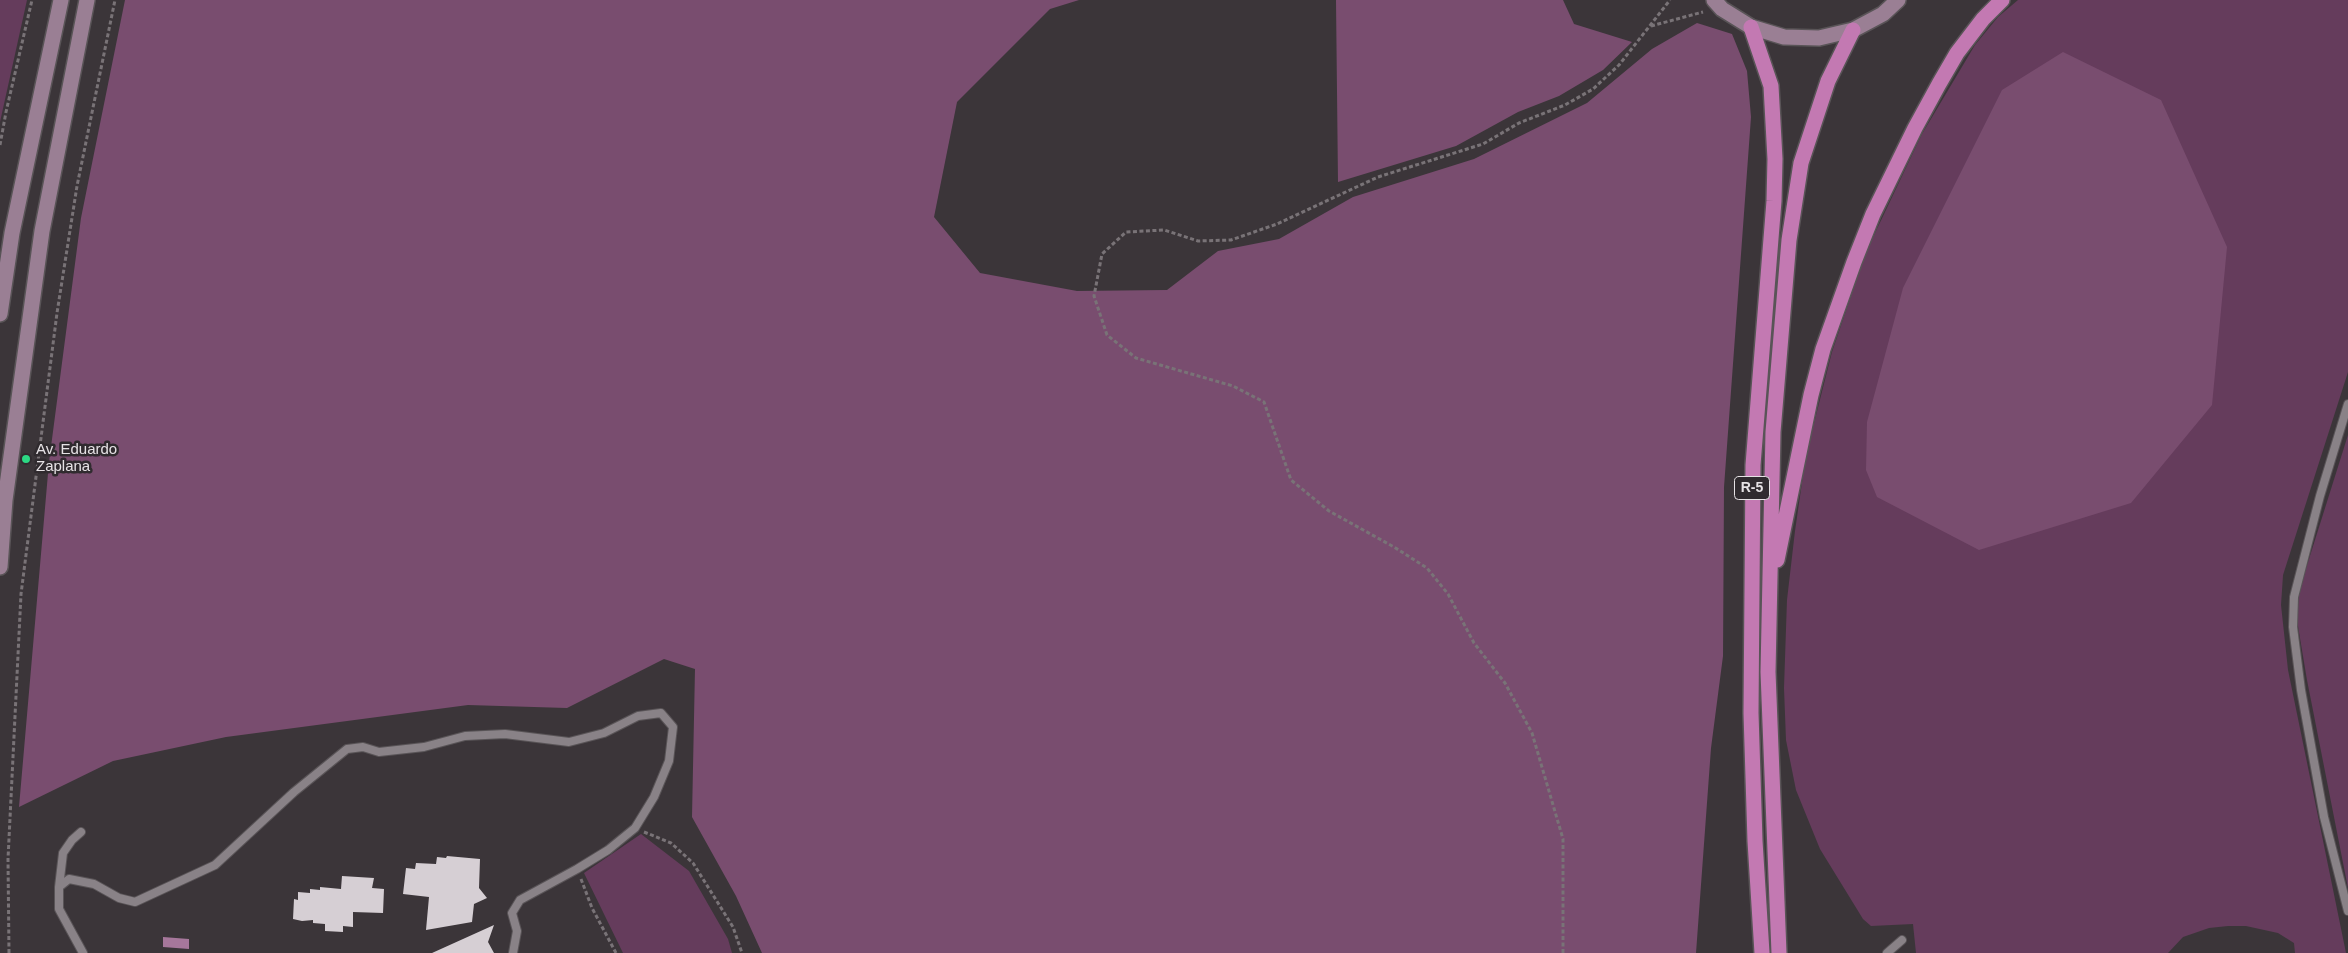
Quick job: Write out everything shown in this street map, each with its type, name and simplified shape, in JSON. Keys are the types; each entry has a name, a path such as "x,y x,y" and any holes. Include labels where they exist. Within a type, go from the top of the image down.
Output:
{"highway":[{"path":"1770,601 1811,395 1823,349 1854,262 1873,214 1939,84 1957,54 1984,19 2002,0"},
{"name":"R-5","path":"1751,27 1771,86 1775,159 1774,201 1752,465 1752,713 1755,841 1762,953"},
{"path":"1779,953 1769,713 1773,432 1789,240 1801,163 1828,81 1852,30"}],"main road":[{"path":"0,314 12,233 61,0"},
{"path":"0,567 5,500 42,231 87,0"},
{"path":"1718,4 1751,27 1784,37 1818,38 1852,30 1883,14 1898,0"}],"lane":[{"path":"2348,404 2320,496 2294,597 2293,627 2301,690 2324,817 2348,911"},
{"path":"60,887 69,879 94,884 119,898 135,902 215,865 294,792 347,748 363,747 379,752 424,747 465,736 505,734 570,742 604,733 638,716 661,713 673,727 669,761 654,797 635,828 608,850 577,870 520,900 512,913 517,931 514,953"},
{"path":"81,832 72,840 63,853 59,909 83,953"},
{"path":"1887,953 1902,940"}],"path":[{"path":"0,145 32,0"},
{"path":"9,953 8,859 21,594 57,313 77,186 115,0"},
{"path":"1563,953 1563,839 1532,733 1505,683 1474,643 1448,594 1426,568 1394,547 1329,512 1291,480 1264,402 1233,386 1136,358 1107,335 1094,296 1102,254 1126,232 1164,230 1198,241 1231,240 1277,224 1378,177 1483,144 1520,123 1565,105 1593,89 1619,65 1670,0"},
{"path":"1651,26 1718,4"},
{"path":"635,828 671,843 693,863 733,927 742,953"},
{"path":"577,870 592,908 616,953"}],"shaded area":[{"path":"0,0 27,0 0,122"},
{"path":"125,0 1079,0 1050,9 957,102 934,217 980,273 1077,291 1167,290 1218,251 1279,239 1353,197 1474,159 1587,103 1652,49 1697,23 1732,34 1747,71 1751,117 1724,487 1723,656 1711,748 1696,953 762,953 736,896 692,817 695,669 664,659 567,708 468,705 226,737 113,761 19,807 49,462 81,218"},
{"path":"1336,0 1563,0 1574,24 1632,42 1603,70 1559,96 1518,112 1456,146 1338,182"},
{"path":"2018,0 2348,0 2348,372 2283,575 2281,605 2288,670 2346,953 2295,953 2294,943 2278,933 2246,926 2228,926 2209,928 2183,937 2168,953 1916,953 1913,924 1871,926 1863,919 1820,849 1796,790 1786,740 1784,688 1787,600 1806,455 1832,352 1866,252 1922,134 1975,45 1998,17"},
{"path":"2063,52 2161,100 2227,247 2212,405 2131,503 1979,550 1877,497 1866,470 1867,422 1903,288 2002,90"},
{"path":"2348,435 2348,888 2297,620 2298,594"},
{"path":"641,834 689,871 728,939 732,953 623,953 584,873"},
{"path":"163,937 189,939 189,949 163,947"}],"building":[{"path":"447,856 480,859 479,888 487,898 474,904 472,922 426,930 429,897 403,894 406,868 415,869 416,863 436,864 437,857 446,858"},
{"path":"342,876 374,878 372,888 384,889 383,913 353,912 353,927 343,926 343,932 325,931 325,924 313,923 313,920 302,921 293,919 294,899 298,900 298,892 310,893 310,889 320,890 320,887 341,889"},
{"path":"494,925 488,942 494,953 432,953"}],"place":[{"name":"Av. Eduardo Zaplana","path":"26,459"}]}
